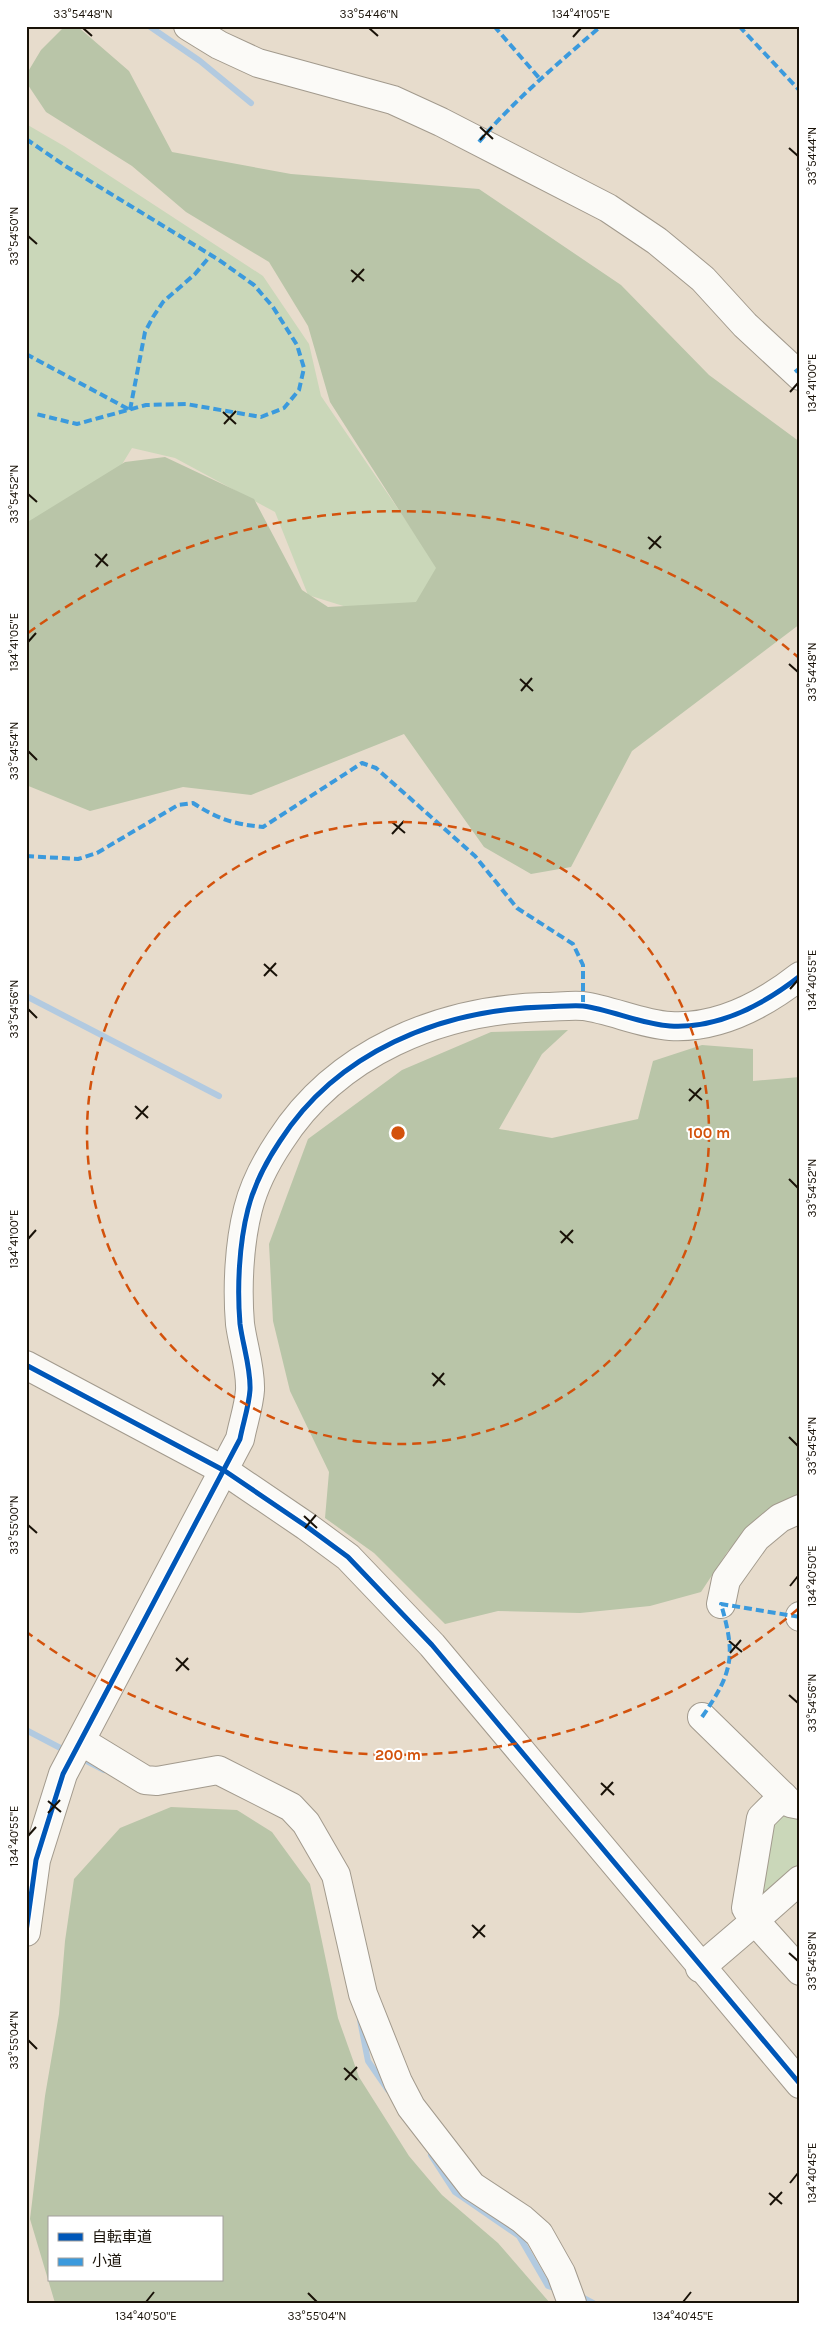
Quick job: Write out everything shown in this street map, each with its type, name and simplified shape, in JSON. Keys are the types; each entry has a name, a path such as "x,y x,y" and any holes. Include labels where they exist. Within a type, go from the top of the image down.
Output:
{"street":[{"path":"188,26 219,45 258,64 392,100 440,122 608,208 656,241 703,279 745,325 800,376"},
{"path":"26,1932 36,1860 63,1774 240,1439 250,1390 240,1324 238,1274 248,1209 264,1165 292,1122 316,1095 370,1053 412,1033 463,1018 515,1008 582,1006 670,1026 706,1023 742,1014 779,992 800,976"},
{"path":"26,1365 224,1471 306,1526 348,1557 432,1645 700,1968 800,2084"},
{"path":"721,1604 726,1580 756,1538 780,1518 800,1509"},
{"path":"702,1717 791,1801 761,1818 746,1908 760,1916 800,1971"},
{"path":"76,1751 145,1780 157,1781 218,1770 291,1807 306,1823 336,1875 363,1994 398,2082 411,2107 472,2186 522,2219 539,2234 561,2273 572,2303"},
{"path":"700,1968 800,1880"}],"green space":[{"path":"65,26 77,26 129,71 172,152 291,174 479,189 621,285 709,375 800,442 800,624 632,751 571,867 531,874 484,847 404,734 251,795 183,787 90,811 26,785 26,523 125,462 165,457 254,499 302,590 328,607 416,602 436,568 330,402 308,326 269,262 186,212 132,166 46,112 26,82 26,75 41,50"},
{"path":"26,124 64,146 263,276 309,344 321,396 450,585 446,615 369,614 308,595 275,512 175,458 132,448 102,497 26,536"},
{"path":"568,1030 542,1054 499,1129 552,1138 638,1119 653,1061 702,1045 753,1049 753,1081 800,1077 800,1497 774,1511 728,1551 701,1592 650,1606 580,1613 498,1611 445,1624 374,1553 325,1518 329,1472 290,1391 273,1321 269,1244 308,1139 402,1070 491,1032"},
{"path":"171,1807 237,1810 272,1832 310,1884 338,2018 359,2077 409,2156 442,2195 498,2243 550,2303 55,2303 49,2282 222,2282 222,2216 48,2216 48,2279 30,2219 45,2096 59,2014 65,1941 74,1879 120,1828"},
{"path":"777,1813 800,1819 800,1868 757,1907 766,1823"}],"waterway":[{"path":"149,26 200,61 251,103"},
{"path":"26,996 219,1096"},
{"path":"26,1730 68,1752"},
{"path":"79,1757 104,1770"},
{"path":"360,2020 368,2061 388,2090"},
{"path":"431,2155 455,2192 519,2236 548,2286 560,2290"},
{"path":"576,2294 593,2303"}],"marked path":[{"path":"494,26 540,79"},
{"path":"479,142 522,96 601,26"},
{"path":"739,26 800,91"},
{"path":"26,139 67,167 219,260 254,285 273,307 297,345 304,368 299,390 284,408 261,417 186,404 146,405 77,424 36,414"},
{"path":"130,410 145,332 163,302 195,274 211,255"},
{"path":"26,354 130,410"},
{"path":"795,372 800,368"},
{"path":"26,856 78,859 97,853 178,805 193,803 226,820 263,827 362,763 376,768 475,856 517,908 573,944 583,965 583,1006"},
{"path":"702,1717 720,1688 729,1663 729,1637 721,1604 800,1617"}],"cycle path":[{"path":"26,1932 36,1860 63,1774 240,1439 250,1390 239,1310 240,1266 245,1223 257,1182 265,1165 303,1110 331,1083 361,1060 394,1042 430,1027 466,1017 504,1010 583,1006 659,1025 688,1026 706,1024 740,1013 756,1005 800,976"},
{"path":"26,1365 225,1471 348,1557 432,1645 800,2084"}]}
